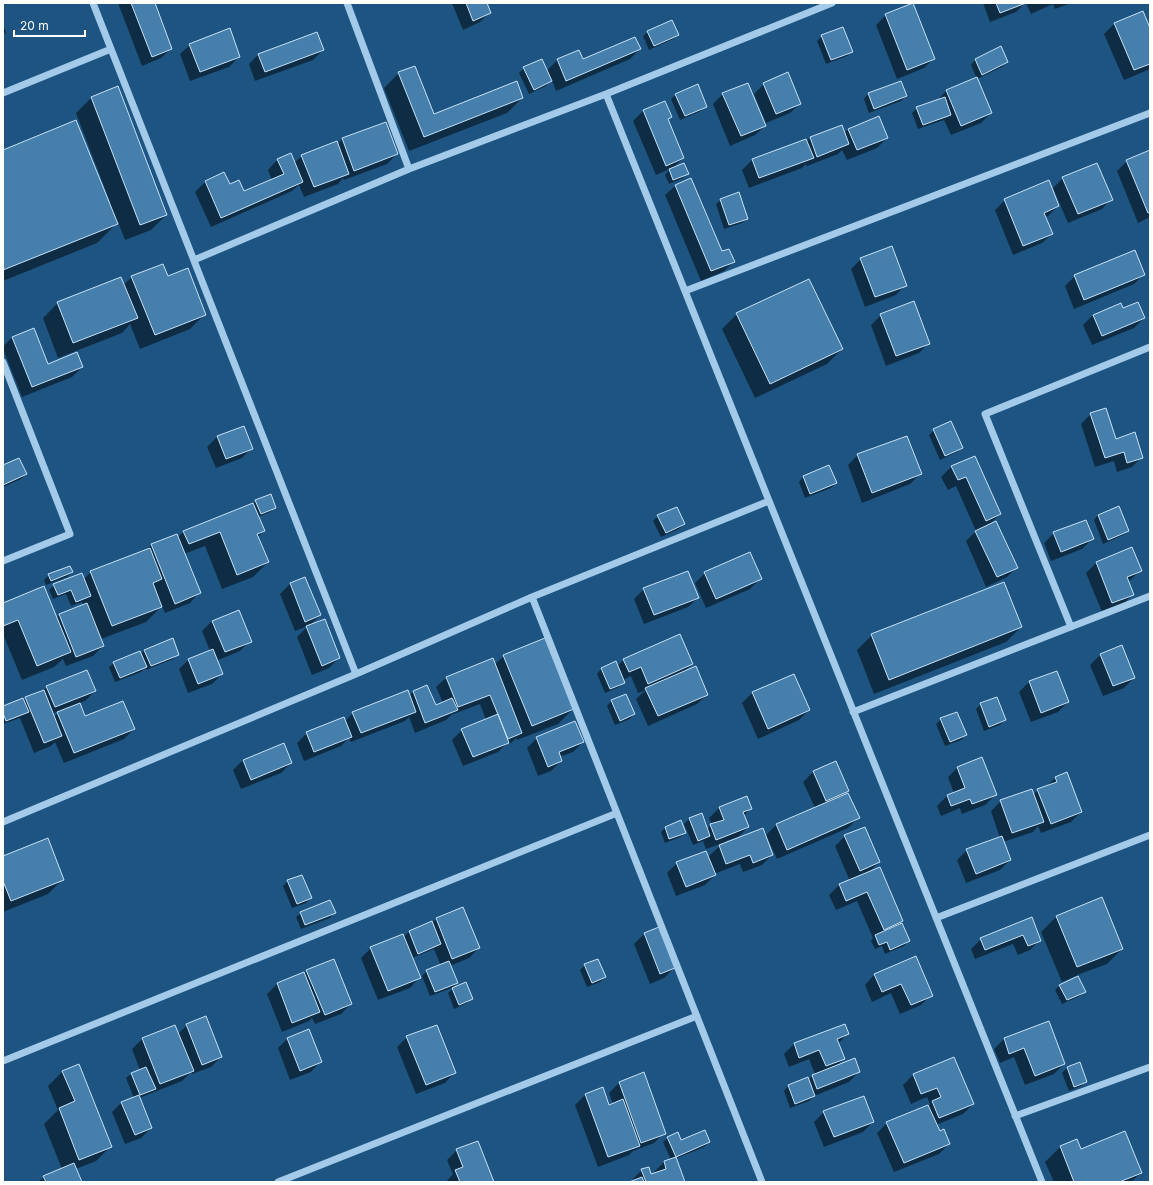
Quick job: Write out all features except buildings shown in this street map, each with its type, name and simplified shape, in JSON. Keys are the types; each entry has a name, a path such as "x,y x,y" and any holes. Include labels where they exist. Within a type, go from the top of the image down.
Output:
{"street":[{"path":"93,3 356,674"},
{"path":"347,3 409,169"},
{"path":"194,260 409,169 606,94 832,3"},
{"path":"3,93 111,49"},
{"path":"606,94 1042,1182"},
{"path":"685,291 1150,113"},
{"path":"1071,627 986,414 1150,347"},
{"path":"3,362 70,534 3,562"},
{"path":"3,822 356,674 532,597 769,501"},
{"path":"853,712 1150,596"},
{"path":"532,597 762,1182"},
{"path":"3,1061 617,813"},
{"path":"936,918 1150,835"},
{"path":"278,1182 697,1016"},
{"path":"1015,1116 1150,1066"}]}
